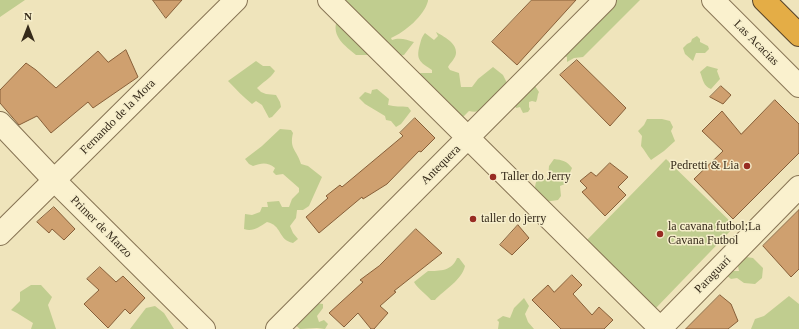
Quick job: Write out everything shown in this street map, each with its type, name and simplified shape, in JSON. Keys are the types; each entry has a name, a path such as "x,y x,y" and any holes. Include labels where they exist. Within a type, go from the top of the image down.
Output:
{"highway":[{"path":"764,0 799,35"}],"street":[{"name":"Fernando de la Mora","path":"0,234 236,0"},
{"path":"329,0 661,329"},
{"name":"Antequera","path":"277,329 605,0"},
{"name":"Las Acacias","path":"713,0 799,86"},
{"name":"Primer de Marzo","path":"0,123 54,180 204,329"},
{"name":"Paraguarí","path":"661,329 799,187"}],"green space":[{"path":"0,0 25,0 0,17"},
{"path":"334,0 428,1 426,7 413,23 402,32 391,38 392,40 401,39 414,42 404,55 399,56"},
{"path":"610,0 640,0 583,57 574,58 567,62 567,57 564,56"},
{"path":"337,20 375,55 356,55 348,48 337,36"},
{"path":"436,32 449,40 456,49 456,55 448,67 450,70 459,73 461,87 472,87 478,79 493,67 503,75 507,83 486,108 475,112 469,111 462,118 415,75 421,73 432,73 432,70 419,59 418,52 421,40 425,33 434,40 438,36"},
{"path":"697,36 700,39 700,42 708,46 709,49 705,53 696,53 693,61 685,54 683,48"},
{"path":"256,61 263,66 270,66 275,71 257,88 266,94 276,95 280,102 281,107 272,117 269,118 262,105 256,101 252,104 228,81"},
{"path":"707,66 718,69 717,71 720,79 711,89 705,84 700,72"},
{"path":"533,85 539,92 537,101 529,102 530,109 528,112 523,113 520,107 516,108 515,106"},
{"path":"377,89 389,99 388,105 408,107 411,111 401,124 396,127 391,121 386,120 385,116 365,104 359,98 365,92 371,94 372,90"},
{"path":"647,119 662,119 670,121 673,127 671,131 675,141 651,160 641,146 642,136 638,131"},
{"path":"280,129 291,130 293,133 292,143 301,164 308,166 322,177 309,206 303,210 297,210 296,218 290,226 298,239 293,243 285,239 275,226 267,222 253,229 244,229 245,214 252,215 260,212 262,207 268,207 267,202 279,201 282,207 289,207 292,199 299,192 299,188 283,174 276,175 273,172 275,168 272,166 259,164 253,166 245,159"},
{"path":"554,159 564,161 572,168 569,175 570,180 560,186 561,196 558,200 544,202 537,193 535,185 538,178 548,180 549,166"},
{"name":"la cavana futbol;La Cavana Futbol","path":"666,159 735,226 655,309 585,242"},
{"path":"746,257 753,258 763,268 762,278 755,284 744,283 737,278 731,279 726,275 731,271 739,271 738,266"},
{"path":"457,258 459,258 465,266 460,276 435,300 431,300 414,282 428,271 449,268"},
{"path":"31,285 41,285 52,297 48,305 56,329 31,329 33,323 11,310 20,301 20,292"},
{"path":"789,296 799,304 799,329 751,329 755,319 764,316"},
{"path":"524,298 529,306 525,314 528,322 534,329 498,329 499,322 497,320 503,316 510,318 514,308"},
{"path":"316,303 323,304 323,308 317,316 319,322 324,320 328,324 325,329 300,329 294,324"},
{"path":"155,306 164,313 174,329 130,329 146,308"}],"building":[{"path":"153,0 182,0 166,18"},
{"path":"532,0 576,0 517,65 492,42"},
{"path":"126,50 138,77 93,108 88,102 51,133 37,116 19,125 0,103 0,90 26,63 56,88 98,51 108,62"},
{"path":"577,60 626,108 610,126 560,75"},
{"path":"721,86 731,95 723,104 710,97"},
{"name":"Pedretti & Lia","path":"775,100 799,124 799,153 733,219 694,179 723,151 702,131 722,111 741,134"},
{"path":"415,118 435,138 421,152 419,151 387,184 363,199 362,197 319,233 306,217 328,198 326,196 340,185 342,187 403,136 400,133"},
{"path":"610,163 628,177 618,187 626,195 605,216 582,192 587,188 580,181 591,172 596,176"},
{"path":"54,207 75,229 64,240 52,229 49,233 37,222"},
{"path":"799,210 799,269 791,277 763,246"},
{"path":"518,225 529,238 512,255 500,245"},
{"path":"416,229 442,253 394,291 396,292 380,306 388,313 374,329 371,329 358,313 344,327 329,313 363,282 360,280 379,266"},
{"path":"100,267 116,282 123,276 145,298 130,314 125,309 108,328 84,304 99,290 87,279"},
{"path":"572,275 582,285 573,294 592,315 599,307 613,320 604,329 561,329 532,300 548,285 554,292"},
{"path":"720,295 731,304 738,321 728,329 686,329"}],"place":[{"name":"Pedretti & Lia","path":"747,166"},
{"name":"Taller do Jerry","path":"493,177"},
{"name":"taller do jerry","path":"473,219"},
{"name":"la cavana futbol;La Cavana Futbol","path":"660,234"}]}
